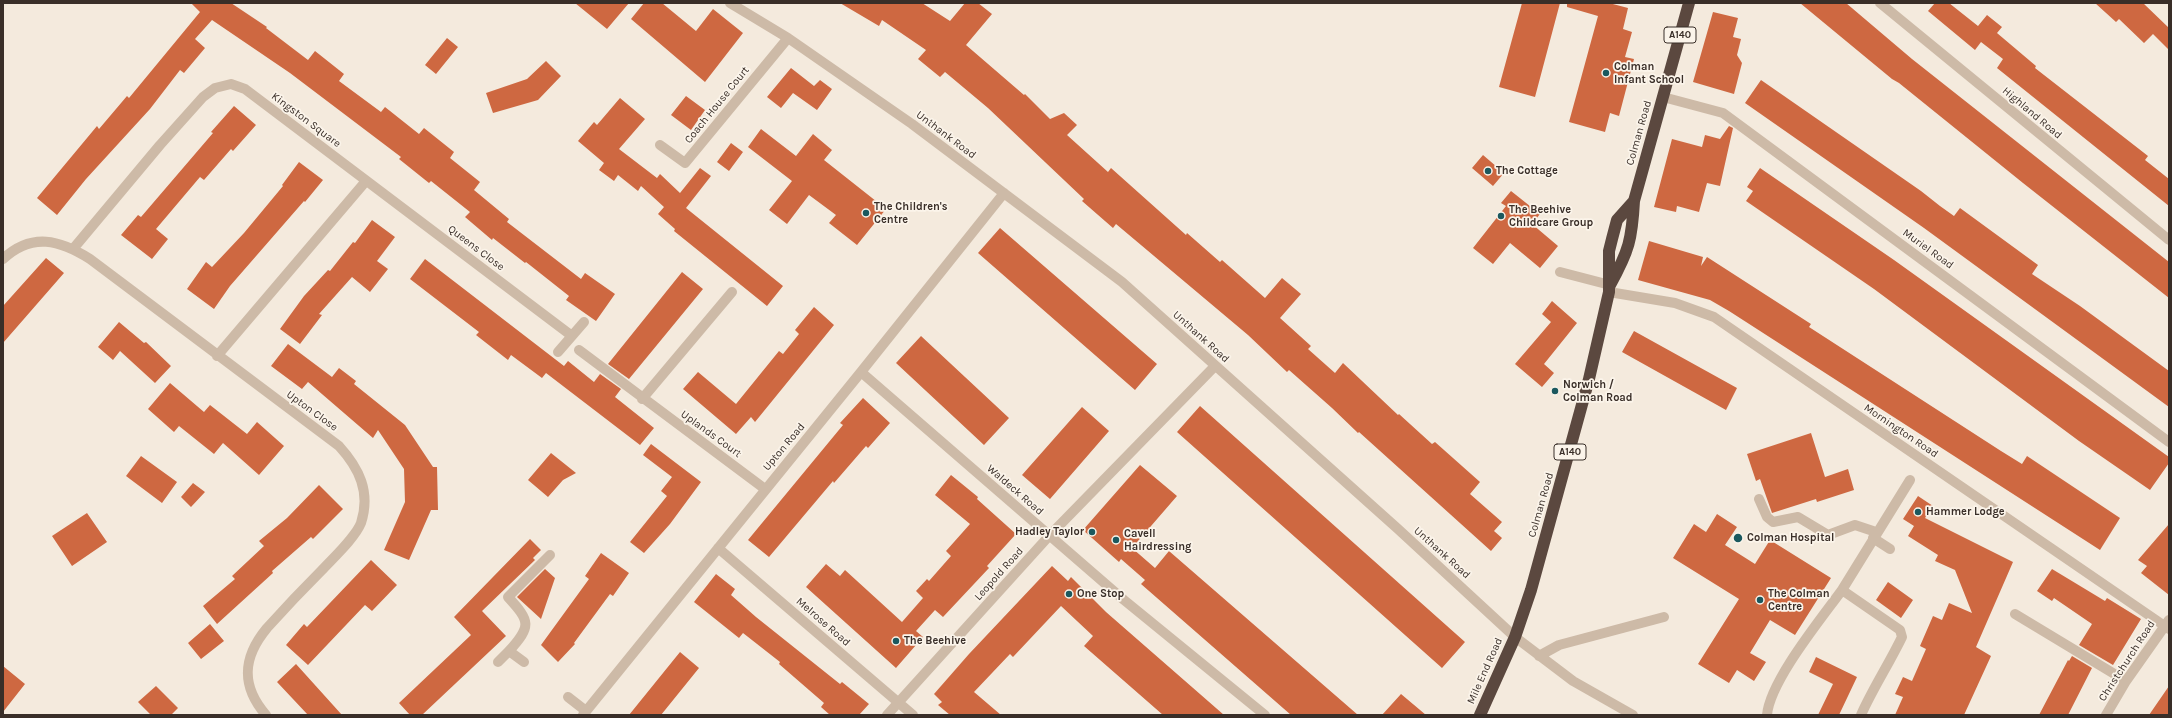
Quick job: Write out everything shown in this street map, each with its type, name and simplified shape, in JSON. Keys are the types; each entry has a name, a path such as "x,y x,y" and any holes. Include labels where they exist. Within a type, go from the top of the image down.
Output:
{"highway":[{"name":"Colman Road","path":"1609,288 1625,257 1632,231 1634,201 1689,3"},
{"name":"Colman Road","path":"1515,637 1531,590 1570,451 1609,288 1609,251 1617,220 1634,201"},
{"name":"Mile End Road","path":"1480,715 1515,637"}],"street":[{"name":"Unthank Road","path":"730,3 788,38 912,124 1122,282 1398,529 1515,637 1573,681 1633,715"},
{"name":"Highland Road","path":"1880,3 2169,240"},
{"name":"Coach House Court","path":"660,145 685,163 788,38"},
{"name":"Kingston Square","path":"73,249 203,97 215,88 231,84 245,89 366,181"},
{"name":"Muriel Road","path":"1663,97 1723,113 2169,442"},
{"name":"Queens Close","path":"366,181 572,336"},
{"path":"218,356 366,181"},
{"name":"Upton Road","path":"584,713 861,372 1004,193"},
{"name":"Upton Close","path":"3,259 10,252 24,245 39,242 51,241 73,249 90,259 339,446 354,462 362,482 365,502 360,524 347,542 267,628 256,642 249,657 247,676 251,692 266,715"},
{"name":"Mornington Road","path":"1560,272 1609,288 1675,303 1714,317 2167,625"},
{"path":"642,398 732,292"},
{"path":"558,352 584,322"},
{"name":"Uplands Court","path":"579,350 765,489"},
{"name":"Leopold Road","path":"887,715 1049,536 1215,366"},
{"name":"Waldeck Road","path":"861,372 1124,600 1265,715"},
{"path":"1767,715 1771,696 1802,646 1842,590 1910,480"},
{"path":"1759,499 1767,517 1773,522 1798,517 1828,535 1855,526 1875,535 1890,549"},
{"name":"Melrose Road","path":"718,548 913,715"},
{"path":"498,662 523,636 524,615 508,597 550,555"},
{"path":"1842,590 1900,630 1902,638 1890,662 1869,697 1861,715"},
{"path":"2015,614 2126,681"},
{"path":"1539,656 1558,645 1664,617"},
{"name":"Christchurch Road","path":"2106,715 2126,681 2167,625"},
{"path":"509,651 524,662"},
{"path":"568,697 584,713"}],"building":[{"path":"191,3 231,3 267,27 266,28 308,60 315,51 344,74 339,81 381,112 385,107 419,134 424,128 454,152 450,158 480,182 474,190 509,219 507,222 581,279 585,273 615,294 596,321 566,300 569,296 526,262 525,263 493,238 492,240 465,217 470,212 431,181 429,183 399,159 401,157 290,73 212,20 195,39 205,48 184,73 180,70 150,109 86,179 57,215 37,198 97,126 99,129 127,96 129,98 200,12"},
{"path":"575,3 629,3 607,29"},
{"path":"644,3 662,3 696,31 713,9 743,33 705,82 631,19"},
{"path":"840,3 922,3 950,21 965,3 978,3 992,14 966,45 1024,95 1025,94 1050,119 1064,113 1077,125 1067,135 1108,172 1111,168 1186,235 1187,233 1220,262 1222,260 1265,298 1282,278 1301,294 1280,318 1311,346 1308,349 1335,373 1343,363 1398,415 1399,414 1432,444 1435,442 1480,482 1470,494 1502,522 1494,531 1502,538 1491,551 1289,370 1287,372 1248,335 1116,224 1113,228 1082,201 1084,199 988,108 945,72 940,77 918,59 926,50 882,20 879,26"},
{"path":"1522,3 1560,3 1535,97 1499,87"},
{"name":"Colman Infant School","path":"1567,3 1609,3 1628,8 1623,29 1632,32 1625,57 1634,59 1619,116 1610,113 1605,132 1569,122 1598,16 1567,7"},
{"path":"1800,3 1846,3 1912,59 2169,262 2169,298 1899,83 1892,79"},
{"path":"1935,3 1949,3 1978,26 1987,15 2002,27 1997,33 2036,66 2035,68 2148,156 2145,160 2169,179 2169,206 1997,68 2003,59 1981,42 1975,50 1928,11"},
{"path":"2095,3 2143,3 2169,28 2169,50 2153,34 2144,43 2119,19 2116,22"},
{"path":"1713,12 1738,18 1733,37 1741,39 1737,55 1742,63 1734,94 1693,82"},
{"path":"447,38 458,47 436,74 425,65"},
{"path":"546,61 561,76 538,100 493,113 486,93 527,79"},
{"path":"791,68 814,86 820,80 832,89 817,110 793,93 781,108 767,97"},
{"path":"1761,80 1921,191 1954,216 1960,208 2038,265 2032,274 2080,306 2169,371 2169,407 1924,228 1745,103"},
{"path":"686,96 705,110 691,130 671,115"},
{"path":"620,98 645,119 619,149 657,178 660,174 680,193 700,168 711,176 686,208 783,286 767,306 674,231 675,229 658,214 664,207 641,186 638,191 618,175 614,181 599,170 604,163 578,141 594,122 597,125"},
{"path":"234,106 256,125 233,151 231,149 204,180 200,177 156,229 168,239 152,259 121,235 138,215 141,217 213,133 211,132"},
{"path":"1729,126 1733,128 1720,186 1707,183 1699,212 1677,206 1676,212 1654,207 1672,139 1702,147 1705,135 1720,139"},
{"path":"761,129 796,156 813,134 832,150 824,160 886,209 857,245 829,223 836,215 809,195 787,224 769,210 792,181 748,147"},
{"path":"731,143 743,152 729,171 717,162"},
{"name":"The Cottage","path":"1483,155 1504,173 1493,186 1472,168"},
{"path":"299,162 323,180 230,286 214,309 187,289 206,262 212,267 244,233 283,186 282,185"},
{"path":"1760,168 1894,260 2169,457 2169,463 2150,490 2079,441 1874,289 1746,201 1753,191 1747,187"},
{"path":"1511,191 1540,214 1532,224 1558,246 1540,268 1510,243 1493,264 1473,248 1506,206 1501,203"},
{"path":"372,220 395,237 377,261 388,269 370,292 352,277 319,314 322,315 300,344 280,329 304,296 328,270 330,271 353,242 355,243"},
{"path":"1000,228 1157,364 1135,390 978,253"},
{"path":"1649,241 1703,257 1701,266 1707,257 1811,324 1809,327 2001,451 2022,464 2027,456 2120,518 2100,550 1729,311 1710,300 1638,280"},
{"path":"46,258 64,273 3,343 3,306"},
{"path":"425,259 564,366 568,361 594,382 600,374 621,389 615,397 654,428 640,445 546,373 542,378 511,355 508,360 476,335 479,332 410,279"},
{"path":"682,272 703,289 629,379 608,364"},
{"path":"1552,301 1577,323 1544,364 1554,373 1542,387 1515,364 1551,322 1542,314"},
{"path":"814,307 834,325 755,422 751,417 736,434 683,389 698,372 736,404 779,351 783,354 799,334 795,330"},
{"path":"119,322 144,343 146,342 171,366 155,383 120,351 113,360 98,347"},
{"path":"1634,331 1737,388 1726,410 1622,352"},
{"path":"921,336 1009,418 984,445 896,363"},
{"path":"288,344 332,377 339,368 356,381 354,384 405,425 433,467 437,467 438,510 431,510 409,560 384,550 405,502 404,469 378,430 373,438 308,382 302,389 271,366"},
{"path":"170,383 204,412 210,405 247,434 257,422 284,446 259,475 223,443 214,454 179,426 174,432 148,409"},
{"path":"863,398 890,423 868,448 866,446 834,483 833,481 769,557 748,540 843,425 840,423"},
{"path":"1200,406 1465,642 1442,668 1177,432"},
{"path":"1082,407 1109,431 1050,499 1022,475"},
{"path":"1811,433 1825,477 1848,469 1854,490 1817,502 1816,499 1772,513 1760,479 1756,481 1747,454"},
{"path":"651,444 701,482 670,524 644,553 630,542 667,496 661,491 672,477 643,455"},
{"path":"551,453 576,473 563,480 548,497 528,480"},
{"path":"141,456 177,482 162,503 126,476"},
{"path":"1140,465 1177,496 1132,548 1155,568 1169,551 1358,715 1291,715 1141,584 1145,580 1121,559 1119,562 1083,530"},
{"path":"951,475 978,497 977,499 1016,534 987,566 989,568 943,617 935,610 916,631 923,637 896,668 806,587 826,564 840,576 845,570 902,622 923,598 916,591 927,579 929,581 951,556 946,551 970,524 935,495"},
{"path":"193,483 205,492 191,507 181,497"},
{"path":"319,485 343,509 313,539 311,537 272,571 273,573 217,624 203,606 235,579 232,576 264,546 259,541 287,518"},
{"path":"1918,496 1933,506 1925,518 2013,562 1976,647 1991,656 1964,715 1895,715 1903,697 1895,694 1903,677 1912,681 1926,649 1920,646 1933,616 1942,620 1949,603 1972,613 1955,570 1935,561 1938,555 1908,536 1914,526 1903,519"},
{"path":"87,513 107,542 72,566 52,536"},
{"name":"The Colman Centre","path":"1717,514 1737,527 1725,545 1755,564 1770,540 1831,578 1795,635 1770,620 1750,653 1766,662 1754,681 1737,670 1729,683 1698,664 1739,599 1673,558 1694,524 1706,532"},
{"path":"2169,524 2169,595 2141,573 2147,566 2138,560"},
{"path":"530,539 541,550 533,558 535,560 482,611 506,636 422,715 410,715 399,703 471,635 454,617"},
{"path":"601,553 629,573 613,596 610,594 574,643 575,644 558,662 541,645 589,579 585,576"},
{"path":"371,560 397,585 372,611 365,605 308,665 286,645 304,624 307,627"},
{"path":"1052,566 1068,581 1071,577 1106,612 1224,715 1163,715 1084,646 1093,636 1061,606 1013,657 1010,654 974,692 1001,715 950,715 938,705 942,702 934,694 969,654"},
{"path":"545,569 555,578 541,619 517,597"},
{"path":"2052,569 2105,601 2107,598 2141,619 2113,665 2079,645 2092,624 2054,598 2052,601 2037,591"},
{"path":"716,574 735,589 731,595 756,617 840,684 842,682 869,704 859,715 830,715 821,707 824,703 779,664 780,662 743,633 739,638 694,602"},
{"path":"1888,582 1913,600 1901,618 1876,600"},
{"path":"210,624 224,641 201,659 188,643"},
{"path":"680,652 699,668 661,715 629,715"},
{"path":"2072,656 2092,668 2068,715 2039,715 2068,660 2069,661"},
{"path":"1816,657 1857,677 1839,715 1818,715 1833,684 1809,672"},
{"path":"296,664 342,715 308,715 277,682"},
{"path":"3,666 25,684 3,712"},
{"path":"156,686 178,708 171,715 151,715 138,702"},
{"path":"2169,686 2169,715 2149,715"},
{"path":"1401,694 1426,715 1382,715"}],"place":[{"name":"Colman Infant School","path":"1606,73"},
{"name":"The Cottage","path":"1488,171"},
{"name":"The Children's Centre","path":"866,213"},
{"name":"The Beehive Childcare Group","path":"1501,216"},
{"name":"Norwich / Colman Road","path":"1555,391"},
{"name":"Hammer Lodge","path":"1918,512"},
{"name":"Hadley Taylor","path":"1092,532"},
{"name":"Colman Hospital","path":"1738,538"},
{"name":"Cavell Hairdressing","path":"1116,540"},
{"name":"One Stop","path":"1069,594"},
{"name":"The Colman Centre","path":"1760,600"},
{"name":"The Beehive","path":"896,641"}]}
